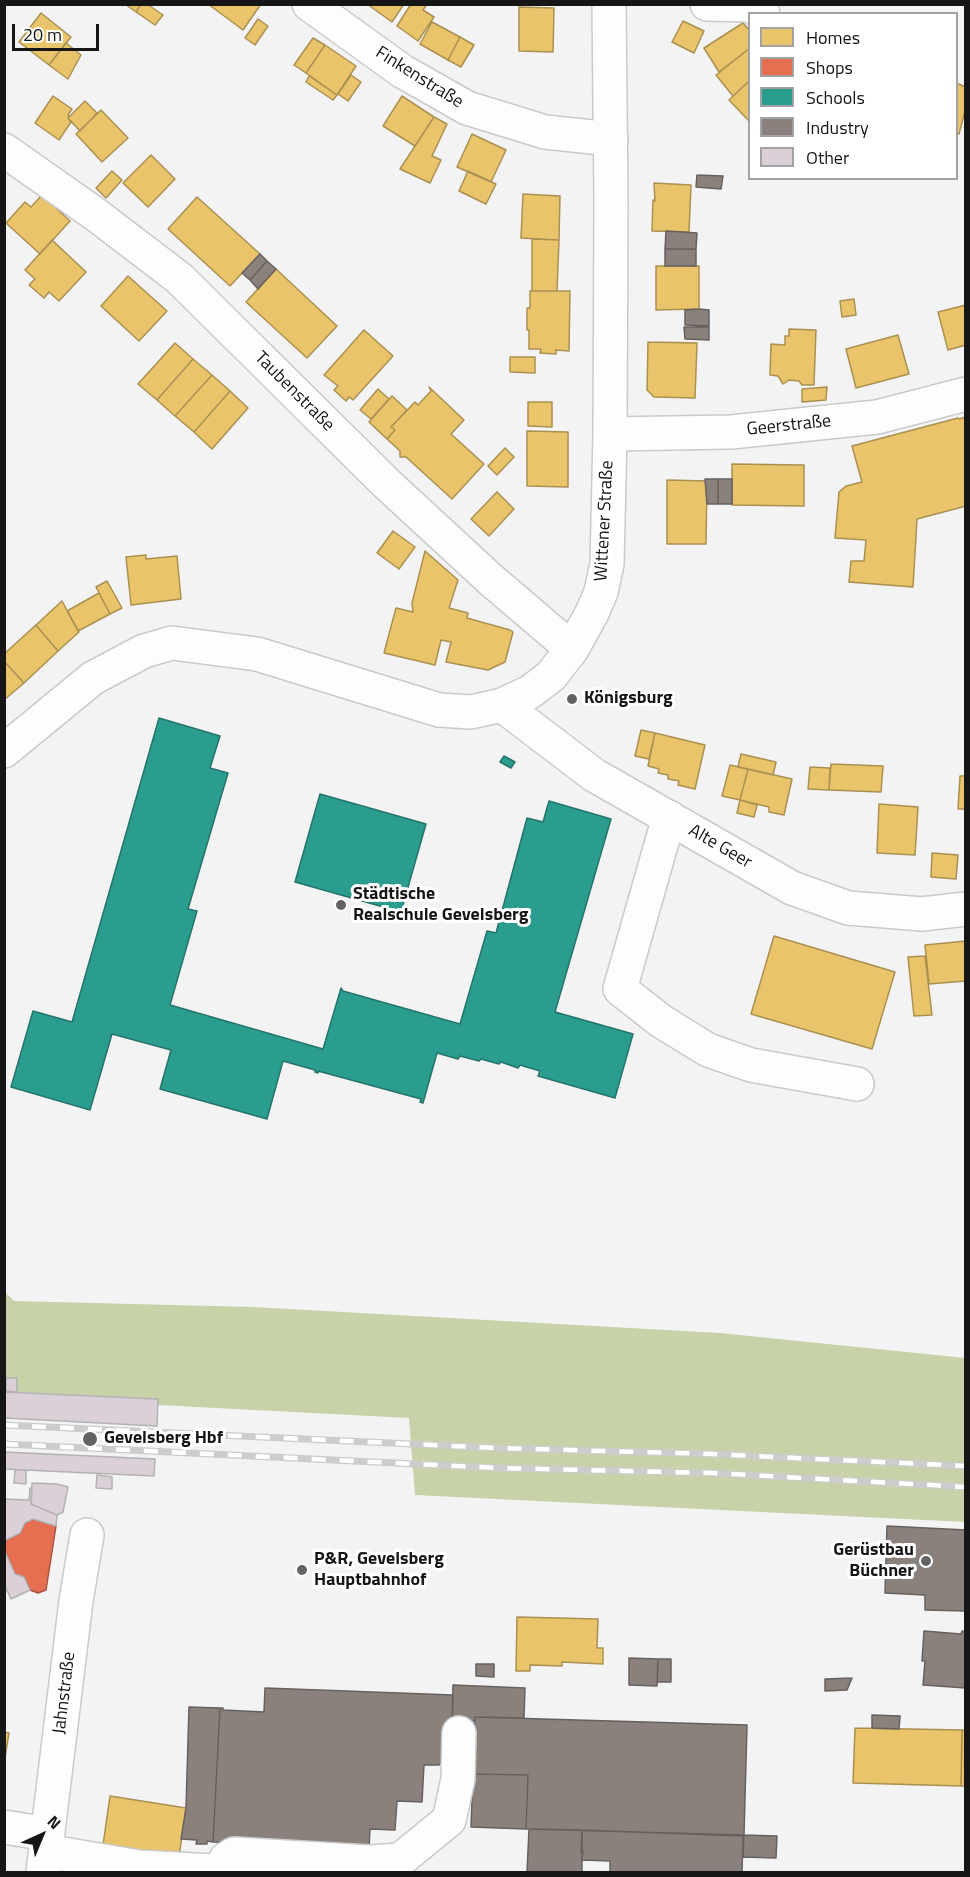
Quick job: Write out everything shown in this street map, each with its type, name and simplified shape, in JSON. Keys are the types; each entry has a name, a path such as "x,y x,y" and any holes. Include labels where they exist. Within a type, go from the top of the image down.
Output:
{"street":[{"name":"Finkenstraße","path":"309,4 402,71 467,108 545,132 611,139"},
{"name":"Wittener Straße","path":"4,751 93,678 144,651 172,644 257,654 439,710 471,712 502,705 530,692 552,676 572,649 587,623 601,592 606,564 610,434 609,4"},
{"path":"707,4 751,5 760,12"},
{"name":"Taubenstraße","path":"4,150 95,214 179,278 386,483 490,579 572,649"},
{"name":"Geerstraße","path":"610,434 731,432 877,417 966,394"},
{"name":"Alte Geer","path":"502,705 594,775 792,888 848,908 922,914 966,909"},
{"path":"669,818 620,989 661,1021 708,1050 752,1065 857,1084"},
{"name":"Jahnstraße","path":"46,1853 87,1535"},
{"path":"225,1872 226,1859 234,1854 369,1862 400,1860 449,1820 458,1779 459,1732"},
{"path":"4,1827 46,1853 139,1867 232,1872"}],"green space":[{"path":"4,1291 14,1301 253,1307 720,1333 965,1358 965,1522 415,1495 409,1418 158,1405 157,1399 17,1392 17,1378 6,1378 5,1391"}],"building: Homes":[{"path":"125,4 141,4 136,12"},
{"path":"141,4 147,4 163,15 155,25 136,12"},
{"path":"208,4 261,4 243,30"},
{"path":"367,4 404,4 392,22"},
{"path":"411,4 427,4 423,10 434,17 418,41 397,26"},
{"path":"519,7 554,8 553,52 519,51"},
{"path":"41,13 71,37 49,65 19,42"},
{"path":"258,19 268,26 255,45 245,38"},
{"path":"683,21 704,31 694,53 672,42"},
{"path":"432,22 460,37 448,60 420,44"},
{"path":"743,23 748,29 748,50 719,72 704,48"},
{"path":"460,37 474,45 461,67 448,60"},
{"path":"313,38 325,45 306,73 294,65"},
{"path":"66,43 81,55 68,79 49,65"},
{"path":"325,45 356,66 337,95 306,73"},
{"path":"748,50 748,82 733,96 716,75"},
{"path":"351,75 361,82 348,101 338,94"},
{"path":"309,76 337,95 333,100 306,82"},
{"path":"748,82 748,120 729,100"},
{"path":"958,84 966,87 966,107 959,134"},
{"path":"53,96 72,109 68,115 71,122 59,140 35,123"},
{"path":"402,96 434,117 415,146 383,126"},
{"path":"85,101 97,113 80,131 68,118"},
{"path":"101,110 128,138 102,162 76,134"},
{"path":"434,117 447,124 432,156 441,160 430,183 400,169"},
{"path":"472,134 506,150 491,182 457,167"},
{"path":"151,155 175,179 148,207 123,183"},
{"path":"112,171 122,180 106,198 96,188"},
{"path":"468,171 496,184 486,204 459,191"},
{"path":"654,183 691,185 689,232 652,231"},
{"path":"523,194 560,196 559,240 521,238"},
{"path":"42,195 70,221 40,254 6,223 25,202 31,207"},
{"path":"197,197 260,254 230,286 168,229"},
{"path":"532,239 559,240 557,291 532,291"},
{"path":"52,240 86,272 59,301 49,292 44,298 29,285 35,279 25,270"},
{"path":"656,266 699,266 699,309 656,310"},
{"path":"276,269 337,326 307,358 246,302"},
{"path":"128,276 167,311 139,341 101,306"},
{"path":"530,291 570,291 569,351 556,350 556,354 540,353 541,349 529,349 527,308 530,308"},
{"path":"854,299 856,315 842,317 840,301"},
{"path":"966,305 966,345 948,350 938,312"},
{"path":"789,329 816,330 814,385 802,385 799,381 789,380 783,384 778,376 770,375 771,344 785,345 785,336 789,336"},
{"path":"364,330 393,356 353,400 349,397 346,401 334,390 338,386 324,375"},
{"path":"898,335 909,374 856,388 846,349"},
{"path":"648,342 697,343 695,398 654,397 647,390"},
{"path":"175,343 193,359 157,400 138,384"},
{"path":"510,357 535,357 535,373 510,372"},
{"path":"193,359 212,375 175,416 157,400"},
{"path":"212,375 230,391 194,432 175,416"},
{"path":"429,387 464,420 451,434 484,464 452,499 406,457 400,457 400,451 387,439 395,430 391,427 415,402 418,405 431,391"},
{"path":"827,387 826,400 802,402 802,389"},
{"path":"378,389 389,399 371,419 360,410"},
{"path":"230,391 248,408 212,449 194,432"},
{"path":"392,396 407,410 391,427 395,430 387,439 369,422"},
{"path":"528,402 552,402 552,427 528,426"},
{"path":"966,417 966,506 917,519 913,587 849,582 851,561 864,561 866,540 835,538 839,492 846,486 862,482 852,446"},
{"path":"527,431 568,432 568,487 527,486"},
{"path":"505,448 514,457 497,475 488,466"},
{"path":"732,464 804,465 804,506 732,505"},
{"path":"667,480 707,481 706,544 667,544"},
{"path":"497,492 514,509 489,536 471,519"},
{"path":"393,531 415,547 399,569 377,553"},
{"path":"425,551 458,580 449,608 468,613 467,618 513,632 505,662 488,670 446,662 451,642 441,640 435,665 384,653 396,608 413,612 412,603"},
{"path":"146,555 146,559 177,556 181,599 131,605 126,557"},
{"path":"107,581 122,608 110,614 96,587"},
{"path":"99,593 110,614 78,631 67,611"},
{"path":"62,601 79,632 58,651 36,625"},
{"path":"36,625 58,651 24,683 4,661 4,654"},
{"path":"4,661 24,683 4,700"},
{"path":"641,730 655,733 649,759 635,756"},
{"path":"655,733 705,745 695,789 678,785 679,781 668,779 668,775 658,773 659,769 648,766"},
{"path":"741,754 776,762 773,775 738,767"},
{"path":"831,764 883,766 881,792 829,790"},
{"path":"730,765 748,769 740,800 722,796"},
{"path":"810,767 830,768 829,790 808,789"},
{"path":"748,769 792,779 784,815 769,812 769,807 740,800"},
{"path":"960,776 966,776 966,809 958,809"},
{"path":"740,800 757,805 754,817 737,813"},
{"path":"879,804 918,807 915,855 877,853"},
{"path":"932,853 958,855 956,879 931,877"},
{"path":"774,936 895,972 872,1049 751,1014"},
{"path":"966,941 966,981 929,984 925,945"},
{"path":"925,956 932,1015 914,1016 908,957"},
{"path":"517,1617 598,1619 597,1648 603,1648 603,1664 562,1662 562,1666 530,1665 530,1671 516,1671"},
{"path":"855,1728 962,1730 961,1786 853,1783"},
{"path":"962,1730 966,1731 966,1786 961,1786"},
{"path":"4,1732 9,1733 4,1765"},
{"path":"110,1796 186,1808 179,1857 103,1845"}],"building: Shops":[{"path":"33,1519 56,1526 46,1590 38,1593 30,1590 24,1577 15,1574 4,1549 6,1540 20,1533 25,1523"}],"building: Schools":[{"path":"159,718 220,736 210,768 228,773 188,909 197,911 170,1005 323,1049 341,988 343,991 460,1024 487,931 496,933 527,818 543,822 549,801 611,819 555,1012 633,1034 615,1098 538,1076 540,1071 520,1065 518,1068 501,1062 499,1064 460,1056 458,1059 437,1053 423,1103 420,1102 421,1099 318,1071 318,1073 315,1070 283,1061 267,1119 160,1089 171,1050 112,1034 90,1110 11,1087 33,1011 72,1022"},
{"path":"504,756 515,762 511,768 500,762"},
{"path":"320,794 426,824 401,912 295,882"}],"building: Industry":[{"path":"697,175 723,176 721,189 696,187"},
{"path":"666,231 697,233 696,249 665,249"},
{"path":"665,249 696,249 696,266 665,266"},
{"path":"260,254 267,261 250,280 242,273"},
{"path":"267,261 276,269 258,289 250,280"},
{"path":"685,310 709,310 709,326 685,325"},
{"path":"684,327 709,327 709,340 685,339"},
{"path":"705,479 718,479 718,504 707,504"},
{"path":"718,479 732,479 732,504 718,504"},
{"name":"Gerüstbau Büchner","path":"887,1526 966,1530 966,1611 925,1610 925,1595 885,1593"},
{"path":"924,1631 961,1634 962,1631 966,1632 966,1688 923,1685"},
{"path":"629,1658 658,1659 657,1686 629,1685"},
{"path":"658,1659 671,1659 671,1682 657,1682"},
{"path":"476,1664 494,1664 494,1677 476,1676"},
{"path":"852,1678 847,1690 825,1691 825,1679"},
{"path":"453,1685 525,1688 524,1718 475,1717 475,1721 452,1720"},
{"path":"265,1688 453,1695 451,1750 439,1765 424,1765 422,1802 397,1801 395,1830 370,1829 369,1849 213,1842 220,1708 264,1712"},
{"path":"189,1707 220,1708 213,1842 207,1841 207,1844 196,1844 197,1840 181,1839 186,1808"},
{"path":"872,1715 900,1716 899,1729 872,1728"},
{"path":"475,1717 747,1725 744,1835 526,1829 528,1775 473,1774"},
{"path":"473,1774 528,1775 526,1829 471,1827"},
{"path":"529,1829 582,1830 582,1872 527,1872"},
{"path":"582,1830 743,1836 742,1872 610,1872 610,1861 582,1860"},
{"path":"744,1835 777,1836 776,1858 743,1857"}],"building: Other":[{"path":"6,1378 17,1378 17,1392 6,1391"},
{"path":"4,1392 158,1399 157,1426 4,1418"},
{"path":"4,1452 155,1459 154,1476 4,1469"},
{"path":"15,1470 26,1470 26,1484 14,1483"},
{"path":"97,1475 112,1477 112,1489 96,1488"},
{"path":"32,1483 68,1487 63,1512 57,1515 31,1504"},
{"path":"30,1488 32,1491 31,1504 57,1515 56,1526 33,1519 25,1523 20,1533 6,1540 4,1544 4,1499 29,1500"},
{"path":"4,1549 15,1574 24,1577 30,1590 11,1599 4,1584"}],"railway":[{"path":"4,1425 497,1448 712,1454 966,1466"},
{"path":"4,1444 498,1468 712,1473 966,1487"}],"place":[{"name":"Königsburg","path":"572,699"},
{"name":"Städtische Realschule Gevelsberg","path":"341,905"},
{"name":"Gevelsberg Hbf","path":"90,1439"},
{"name":"Gerüstbau Büchner","path":"926,1561"},
{"name":"P&R, Gevelsberg Hauptbahnhof","path":"302,1570"}]}
